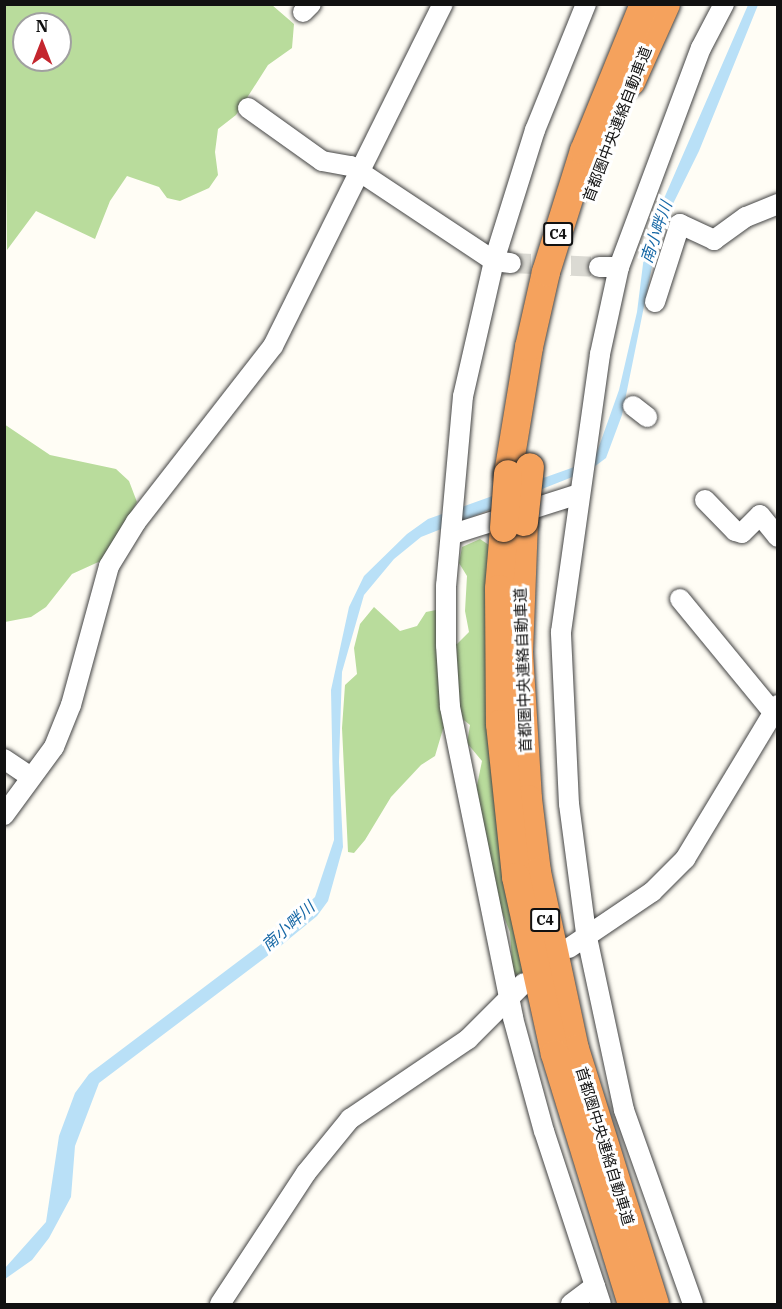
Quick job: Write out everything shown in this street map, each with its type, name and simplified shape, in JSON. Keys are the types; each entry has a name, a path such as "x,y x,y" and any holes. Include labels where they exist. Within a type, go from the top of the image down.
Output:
{"highway":[{"name":"首都圏中央連絡自動車道","path":"632,1305 555,1054 516,877 500,724 500,589 514,525 529,347 546,272 584,151 644,4"},
{"name":"首都圏中央連絡自動車道","path":"519,470 546,351 581,219 627,90 666,4"},
{"name":"首都圏中央連絡自動車道","path":"514,525 528,799 537,872 575,1049 655,1305"}],"street":[{"path":"4,815 54,747 71,705 108,566 136,522 273,346 359,171 409,80 443,4"},
{"path":"571,1305 598,1295 544,1131 509,996 450,707 446,585 453,534 463,396 503,262 535,130 586,4"},
{"path":"693,1305 624,1110 586,933 568,804 561,632 600,354 609,267 701,48 724,4"},
{"path":"248,108 322,161 359,171 503,262"},
{"path":"655,302 680,224 714,240 746,217 777,204"},
{"path":"453,534 579,494"},
{"path":"705,500 735,531 742,533 760,515 777,537"},
{"path":"569,948 586,933 652,892 685,859 775,708 680,599"},
{"path":"4,759 31,777"},
{"path":"220,1305 306,1173 350,1119 468,1039 524,983"}],"green space":[{"path":"4,5 272,5 294,24 292,48 268,65 236,115 218,129 215,152 218,175 209,188 180,201 167,198 159,187 127,176 110,201 95,239 36,211 7,250"},
{"path":"4,424 50,455 116,469 129,481 137,502 105,559 72,574 46,607 31,617 5,622"},
{"path":"480,539 489,545 529,961 523,976 513,974 510,932 492,887 474,800 482,761 467,743 470,725 460,717 443,729 435,756 421,765 391,797 365,840 354,853 348,852 342,728 345,685 357,674 354,648 360,624 374,607 400,631 417,626 426,612 436,610 441,622 440,638 457,644 469,632 465,611 467,576 459,563 462,547"}],"water":[{"name":"南小畔川","path":"748,5 758,5 699,151 668,214 654,257 622,415 606,458 590,470 421,537 394,559 364,595 342,672 339,762 343,847 328,901 317,916 278,948 99,1083 75,1146 71,1197 49,1238 32,1260 5,1279 5,1268 46,1222 59,1136 75,1093 89,1074 276,933 315,897 334,840 331,690 349,607 364,576 407,534 428,519 580,465 597,452 619,390 637,312 644,256 662,203"}],"tunnel":[{"path":"511,263 599,267"}]}
